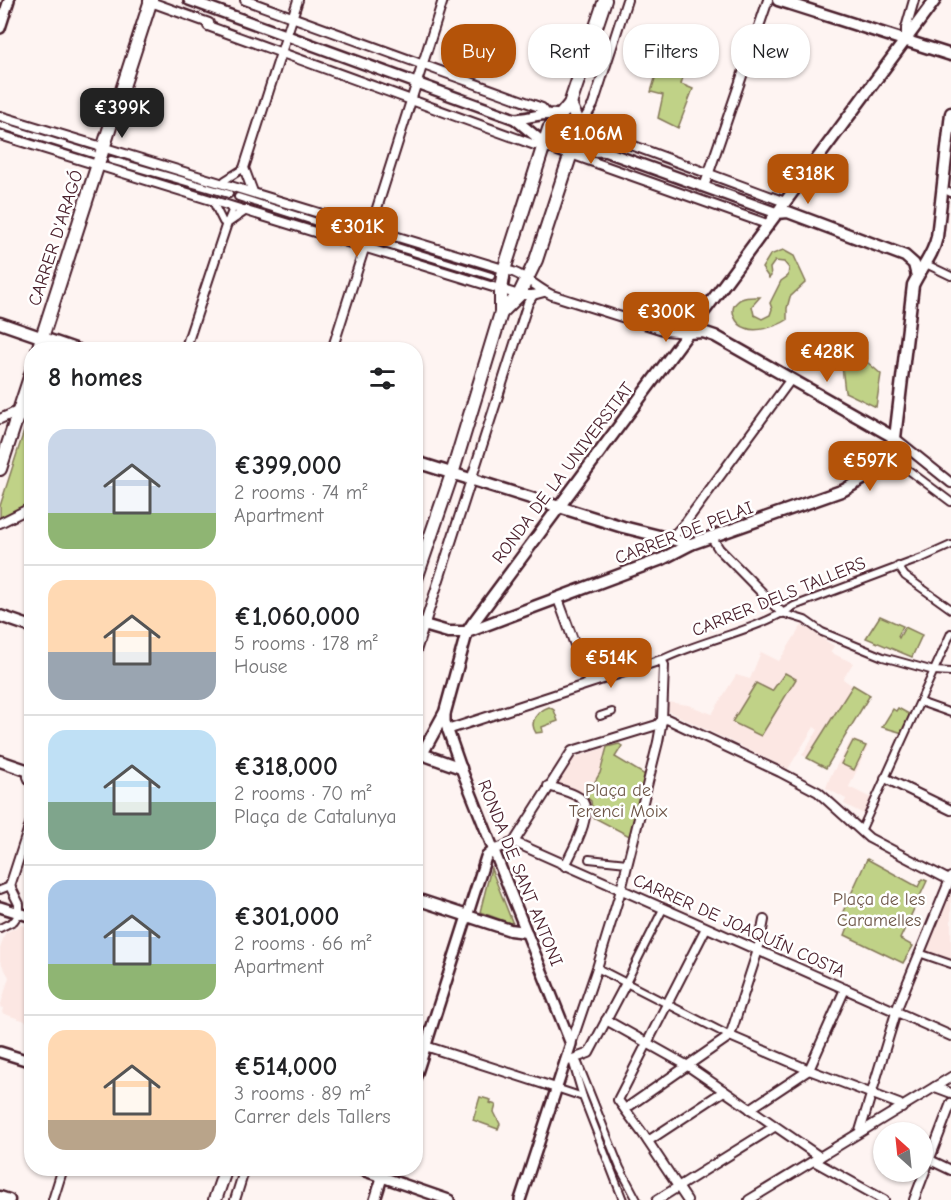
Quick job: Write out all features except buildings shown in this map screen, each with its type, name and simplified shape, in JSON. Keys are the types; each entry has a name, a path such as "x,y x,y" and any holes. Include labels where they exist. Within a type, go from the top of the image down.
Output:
{"main road":[{"name":"CARRER D'ARAGÓ","path":"40,342 98,155 150,0"},
{"path":"423,559 452,474 501,313 504,270 540,145 549,129 553,115 570,104 605,0"},
{"path":"778,0 951,55"},
{"name":"RONDA DE LA UNIVERSITAT","path":"467,632 767,224 783,209 935,0"},
{"path":"501,313 519,295 536,260 571,154 580,126 570,104"},
{"path":"687,333 710,333 895,438 913,288 917,276 933,252 937,237 951,112"},
{"path":"553,115 580,126"},
{"path":"540,145 571,154"},
{"path":"783,209 905,256 914,264 917,276"},
{"path":"0,323 38,342"},
{"path":"0,469 24,399"},
{"name":"CARRER DE PELAI","path":"467,632 668,557 691,544 849,487 863,479 876,466 895,438"},
{"path":"423,464 662,538 691,544"},
{"path":"0,616 24,624"},
{"path":"423,625 448,632 467,632 445,712 423,745"},
{"path":"423,755 461,768"},
{"path":"0,761 24,767"},
{"path":"423,901 510,930 526,932"},
{"path":"215,1200 223,1176"},
{"path":"0,1197 9,1200"}],"street":[{"path":"0,28 9,0"},
{"path":"150,0 209,23 208,26 540,145"},
{"path":"189,0 515,119 553,115"},
{"path":"245,0 542,108 553,115"},
{"path":"253,192 244,168 298,0"},
{"path":"335,342 443,0"},
{"path":"580,126 593,105 627,0"},
{"path":"704,187 768,0"},
{"path":"906,40 906,28 914,0"},
{"path":"0,116 244,212 519,295 544,292"},
{"path":"515,119 540,145"},
{"path":"0,125 98,155"},
{"path":"580,126 584,133 604,151"},
{"path":"580,126 709,173 783,209"},
{"path":"0,135 98,155 253,192 504,270 527,278 544,292 666,331 687,333"},
{"path":"571,154 604,151 704,187 783,209"},
{"path":"571,154 767,224"},
{"path":"111,160 229,194"},
{"path":"225,180 244,168"},
{"path":"238,197 361,236"},
{"path":"214,206 227,223"},
{"path":"188,342 232,212 230,208"},
{"path":"227,223 244,212"},
{"path":"371,239 491,276"},
{"path":"926,264 951,276"},
{"path":"423,616 471,480 532,295"},
{"path":"662,538 676,533 686,522 792,379"},
{"path":"0,419 21,410 24,415"},
{"path":"895,438 951,483"},
{"path":"891,457 951,502"},
{"path":"0,523 24,511"},
{"path":"712,538 719,549 782,614 805,620 822,632 882,657 934,671 949,672"},
{"name":"CARRER DELS TALLERS","path":"447,730 661,660 782,614 794,606 951,545"},
{"path":"898,567 906,576 951,609"},
{"path":"558,599 589,683"},
{"path":"861,831 951,633"},
{"path":"623,1200 583,1097 572,1062 571,1044 621,890 658,742 662,720 663,665 661,660"},
{"path":"920,702 951,713"},
{"name":"RONDA DE SANT ANTONI","path":"445,712 447,730 461,768 571,1044"},
{"path":"600,716 612,712"},
{"path":"423,1053 486,857 494,850 514,842 572,751 667,719 815,791 868,837 950,879 896,1012 861,1131"},
{"path":"885,778 951,810"},
{"path":"548,786 579,797 585,807 585,822 565,866"},
{"name":"CARRER DE JOAQUÍN COSTA","path":"514,842 951,1036"},
{"path":"0,891 10,886 24,853"},
{"path":"589,859 627,863"},
{"path":"0,928 14,921 19,909 10,886"},
{"path":"0,907 19,909 24,912"},
{"path":"520,1200 556,1088 572,1062 589,1053 663,909"},
{"path":"625,1108 730,1036 758,951 764,920"},
{"path":"687,1200 618,1100 705,928"},
{"path":"919,953 951,964"},
{"path":"597,968 730,1036 809,1070 899,1104 902,1108"},
{"path":"750,1109 809,1070 845,989"},
{"path":"606,1020 688,1066 817,1159 884,1200"},
{"path":"425,1046 583,1097"},
{"path":"0,1052 24,1060"},
{"path":"572,1062 637,1200"},
{"path":"749,1200 951,1077"},
{"path":"935,1087 951,1093"},
{"path":"648,1142 724,1091"},
{"path":"933,1152 951,1103"},
{"path":"657,1200 774,1127"},
{"path":"933,1161 951,1170"},
{"path":"52,1200 60,1176"},
{"path":"235,1200 242,1176"},
{"path":"375,1200 383,1176"},
{"path":"391,1176 449,1200"},
{"path":"914,1200 921,1182"}],"shaded area":[{"path":"802,625 834,646 830,652 853,663 843,679 853,686 807,758 802,755 818,730 814,727 788,769 668,711 668,702 688,705 712,714 736,675 750,679 761,652 779,661","holes":["757,683 772,692 761,736 732,722"]},
{"path":"852,739 868,746 849,787 873,799 866,815 844,804 846,799 826,788"},
{"path":"607,747 599,774 586,797 559,787 557,784 573,758"},
{"path":"951,894 951,962 925,953"},
{"path":"21,925 24,926 24,1021 2,1013 3,1008 0,1007 9,977 0,961 0,949 5,933"}],"green space":[{"path":"655,78 683,78 681,84 693,89 678,128 658,118 663,95 651,92"},
{"path":"783,250 794,256 806,282 790,297 787,320 761,329 742,326 734,317 733,309 734,305 742,299 760,297 752,306 754,315 762,319 770,315 772,309 770,303 781,281 788,276 789,268 784,262 775,261 770,268 769,278 762,268 770,255"},
{"path":"860,356 881,374 876,407 845,392 842,366"},
{"path":"24,431 24,509 0,521 0,506"},
{"path":"880,616 903,626 899,638 905,627 922,635 912,657 866,638"},
{"path":"785,673 796,679 761,736 732,722 756,683 772,691"},
{"path":"853,685 870,695 826,768 807,758"},
{"path":"549,707 554,710 558,721 542,727 543,732 536,733 533,724 535,717"},
{"path":"898,708 911,715 903,733 882,727 893,709 896,711"},
{"path":"853,741 866,746 854,770 841,764"},
{"name":"Plaça de Terenci Moix","path":"619,744 622,746 615,757 647,776 633,838 593,817 591,801 586,797 600,773 607,747"},
{"name":"Plaça de les Caramelles","path":"867,859 918,887 922,879 927,881 900,939 913,946 903,963 845,935 850,922 840,918"},
{"path":"491,868 492,871 513,924 480,912"},
{"path":"480,1097 491,1100 490,1103 496,1105 494,1112 500,1124 498,1129 473,1120"}]}
